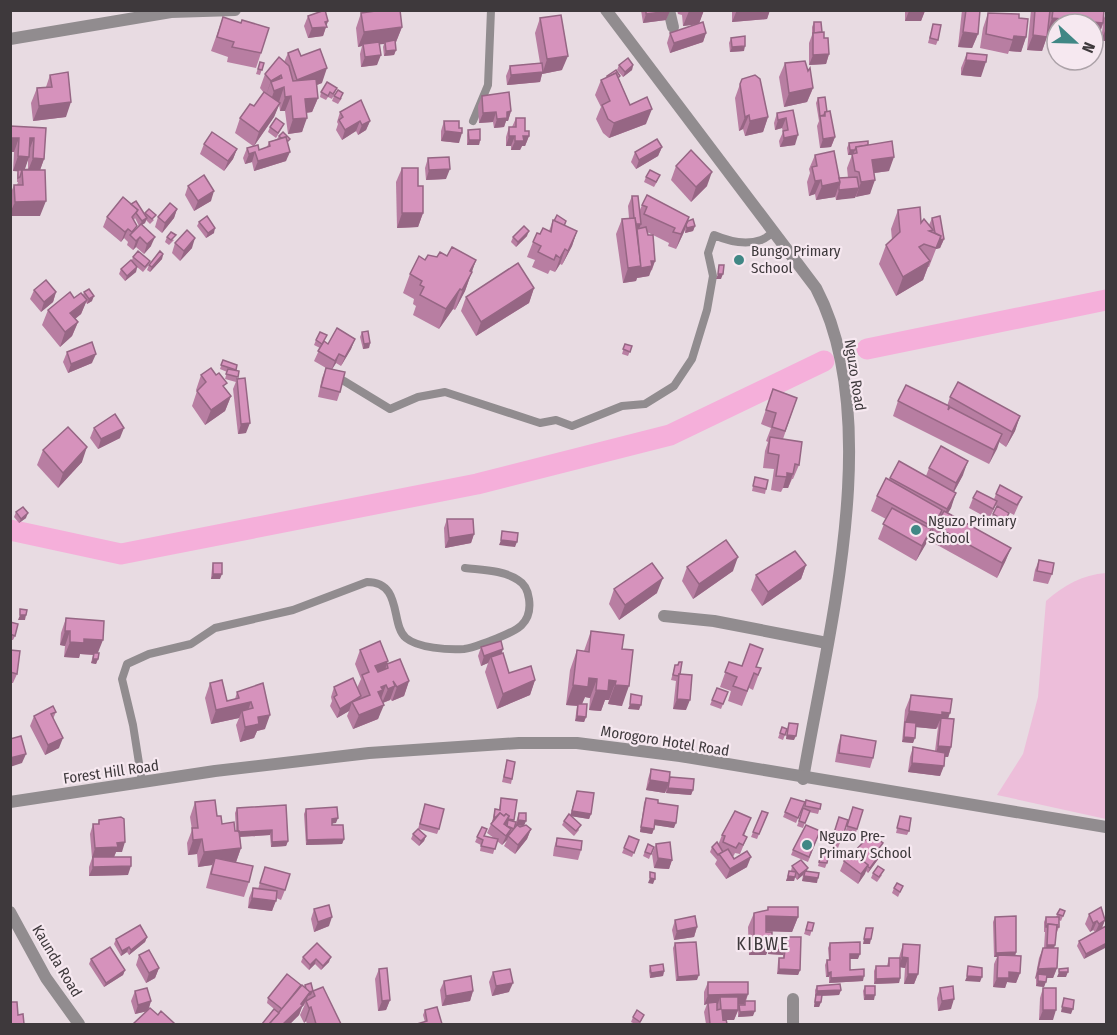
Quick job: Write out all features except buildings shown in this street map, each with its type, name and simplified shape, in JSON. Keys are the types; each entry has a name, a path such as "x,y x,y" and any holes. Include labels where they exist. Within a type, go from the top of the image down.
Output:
{"street":[{"path":"10,39 171,12 235,10"},
{"name":"Nguzo Road","path":"606,10 816,288 824,304 836,341 843,369 850,470 827,643 803,779"},
{"path":"669,10 672,27"},
{"path":"664,616 714,621 827,643"},
{"name":"Morogoro Hotel Road","path":"215,771 380,752 498,744 565,743 612,746 803,779 1107,826"},
{"name":"Forest Hill Road","path":"10,802 215,771"},
{"name":"Kaunda Road","path":"10,912 46,978 79,1024"},
{"path":"793,999 793,1024"}],"lane":[{"path":"473,121 488,86 490,10"},
{"path":"344,381 390,409 418,397 445,392 540,423 556,420 572,426 622,406 645,404 674,386 692,359 711,287 713,268 708,253 714,235 729,241 747,243 763,240 773,233"},
{"path":"142,782 122,679 127,664 149,654 191,644 215,628 293,610 367,582 376,582 384,587 393,602 403,634 408,640 423,645 468,649 521,627 530,610 528,593 521,582 510,576 465,568"}],"shaded area":[{"path":"1106,573 1106,819 997,795 1023,754 1038,697 1046,601 1074,582"}],"waterway":[{"path":"867,349 1106,300"},
{"path":"10,530 121,554 477,484 670,435 824,361"}],"place":[{"name":"Bungo Primary School","path":"739,260"},
{"name":"Nguzo Primary School","path":"916,530"},
{"name":"Nguzo Pre- Primary School","path":"807,845"}],"district":[{"name":"KIBWE","path":"763,944"}]}
